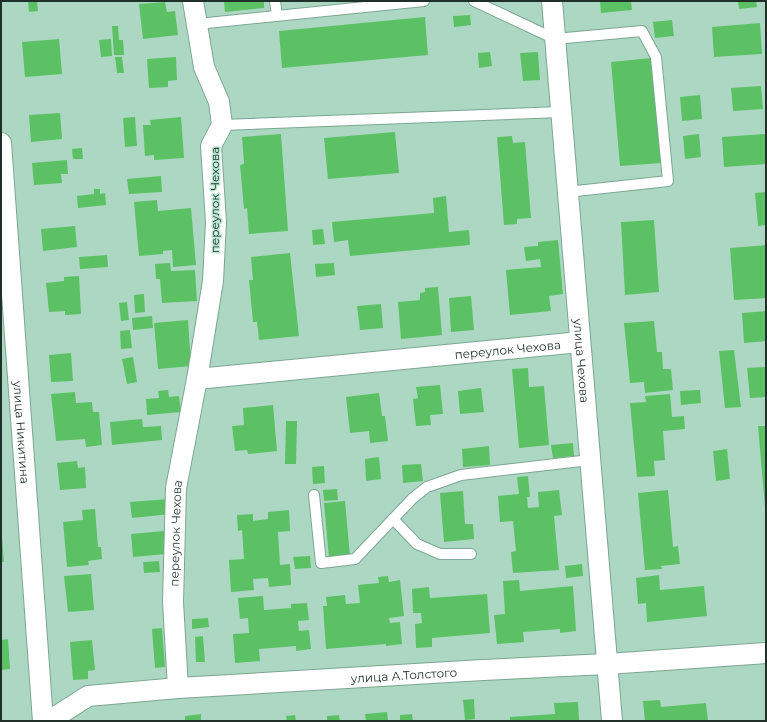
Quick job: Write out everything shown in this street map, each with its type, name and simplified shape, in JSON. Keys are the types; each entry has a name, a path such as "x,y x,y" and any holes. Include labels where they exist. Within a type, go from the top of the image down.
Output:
{"street":[{"path":"193,1 204,66 219,102 222,125"},
{"name":"улица Чехова","path":"552,1 612,721"},
{"name":"переулок Чехова","path":"178,688 173,602 176,488 197,379 213,281 216,222 211,146 222,125"},
{"name":"улица Никитина","path":"1,143 43,721"},
{"name":"переулок Чехова","path":"197,379 580,342"},
{"name":"улица А.Толстого","path":"50,721 88,696 178,688 607,664 766,653"}],"lane":[{"path":"275,1 276,16"},
{"path":"197,24 424,1"},
{"path":"474,1 555,39 642,31 656,56 668,181 567,192"},
{"path":"222,125 561,112"},
{"path":"314,495 321,563 355,559 413,498 427,487 461,475 590,460"},
{"path":"393,519 417,544 440,554 471,554"}],"building":[{"path":"28,1 37,1 38,11 29,12"},
{"path":"224,1 264,1 264,8 225,12"},
{"path":"600,1 631,1 632,10 601,13"},
{"path":"738,1 756,1 757,7 739,9"},
{"path":"165,2 167,12 175,11 178,35 143,39 139,4"},
{"path":"470,15 471,25 454,27 453,16"},
{"path":"425,17 428,55 282,68 279,31"},
{"path":"672,20 674,36 655,38 653,22"},
{"path":"760,23 762,54 714,57 712,27"},
{"path":"112,26 118,26 119,40 123,40 124,55 114,55"},
{"path":"59,39 62,74 25,77 22,42"},
{"path":"111,39 112,56 101,57 99,40"},
{"path":"490,52 492,66 479,68 478,53"},
{"path":"538,52 540,80 523,81 520,53"},
{"path":"115,57 122,57 124,73 117,73"},
{"path":"176,57 177,80 168,81 168,87 149,88 147,59"},
{"path":"651,58 661,163 620,166 611,62"},
{"path":"761,86 763,109 733,111 731,88"},
{"path":"700,95 702,119 682,121 680,97"},
{"path":"60,113 62,139 31,142 29,115"},
{"path":"135,117 137,146 125,147 123,118"},
{"path":"181,117 184,158 154,160 154,155 145,156 143,125 151,125 150,120"},
{"path":"395,132 399,173 328,179 324,138"},
{"path":"281,134 288,231 249,234 247,208 244,209 240,165 244,164 242,137"},
{"path":"699,134 701,157 685,159 683,136"},
{"path":"765,134 766,164 724,167 722,137"},
{"path":"512,136 513,143 525,142 531,218 517,219 517,224 504,225 497,137"},
{"path":"82,148 83,159 73,159 72,149"},
{"path":"67,160 68,174 61,174 62,183 34,185 32,163"},
{"path":"161,176 162,192 129,194 127,179"},
{"path":"94,189 100,189 100,194 105,193 106,205 78,208 77,196 94,194"},
{"path":"766,192 766,225 758,226 755,193"},
{"path":"446,196 449,232 469,230 470,245 350,256 348,240 334,242 332,222 434,213 433,198"},
{"path":"157,200 158,211 191,208 196,265 173,267 172,250 163,251 163,254 139,256 134,202"},
{"path":"654,220 659,292 625,295 621,222"},
{"path":"75,226 77,247 43,251 41,229"},
{"path":"323,229 325,244 313,245 312,230"},
{"path":"558,240 563,294 549,296 551,311 510,315 506,270 541,267 540,259 526,261 524,247 538,246 538,242"},
{"path":"766,245 766,298 734,300 730,248"},
{"path":"290,253 299,336 259,340 257,322 253,322 249,280 253,280 251,257"},
{"path":"107,255 108,267 80,269 79,257"},
{"path":"170,263 171,271 195,270 197,301 162,303 160,279 156,279 155,264"},
{"path":"334,263 335,275 316,277 315,264"},
{"path":"79,276 81,314 65,315 65,311 49,312 46,283 64,281 64,277"},
{"path":"438,287 442,335 401,339 398,302 420,300 420,293 425,292 425,288"},
{"path":"144,294 145,312 135,313 134,295"},
{"path":"471,296 474,330 451,332 449,298"},
{"path":"127,302 129,320 121,321 119,303"},
{"path":"381,304 383,328 360,330 357,306"},
{"path":"766,311 766,341 744,343 742,313"},
{"path":"152,316 153,328 133,330 132,318"},
{"path":"188,320 191,366 158,369 154,323"},
{"path":"654,321 657,352 662,352 663,369 671,369 673,390 645,393 644,382 630,383 624,323"},
{"path":"130,330 132,348 121,349 120,331"},
{"path":"734,350 741,407 725,408 719,351"},
{"path":"71,353 73,381 51,382 49,355"},
{"path":"133,357 137,382 127,384 122,359"},
{"path":"766,367 766,397 750,398 747,368"},
{"path":"528,368 529,387 544,386 549,445 519,448 512,369"},
{"path":"440,385 443,414 430,415 431,425 416,426 413,399 418,398 416,387"},
{"path":"481,388 484,412 460,414 458,391"},
{"path":"168,390 169,397 179,396 181,412 147,415 146,399 159,398 158,391"},
{"path":"700,390 701,403 681,405 680,391"},
{"path":"75,392 76,403 92,402 93,412 99,412 102,445 86,447 85,439 56,441 51,394"},
{"path":"379,393 382,416 385,416 388,441 370,443 369,431 350,433 346,397"},
{"path":"670,394 672,417 684,416 685,429 663,431 665,460 654,461 655,476 637,477 630,403 646,402 645,396"},
{"path":"273,405 277,451 248,454 247,450 235,451 232,426 244,425 243,408"},
{"path":"142,419 143,427 161,426 162,440 112,445 110,422"},
{"path":"286,421 297,421 296,464 285,464"},
{"path":"758,426 766,426 766,507 765,507"},
{"path":"573,443 574,456 553,458 551,445"},
{"path":"489,446 490,465 463,467 462,449"},
{"path":"727,449 730,479 716,481 713,451"},
{"path":"379,457 381,479 366,481 365,459"},
{"path":"77,461 78,468 85,467 86,488 60,490 57,463"},
{"path":"421,464 423,481 403,483 402,465"},
{"path":"324,466 325,483 313,484 312,467"},
{"path":"528,476 530,497 527,497 528,508 539,507 538,492 559,490 562,515 554,516 559,570 513,573 511,552 516,551 513,521 500,522 498,496 519,494 517,477"},
{"path":"337,489 338,500 324,501 323,490"},
{"path":"668,490 673,547 678,546 680,564 661,566 662,569 645,570 638,493"},
{"path":"463,491 465,524 473,524 474,539 444,542 440,493"},
{"path":"170,499 171,514 132,518 130,502"},
{"path":"345,501 350,556 329,558 324,503"},
{"path":"95,509 98,547 101,547 102,559 88,561 89,565 67,567 63,522 83,520 82,510"},
{"path":"289,510 290,531 278,532 280,565 290,564 291,585 269,587 268,578 253,579 254,590 231,592 229,560 244,559 242,530 238,531 237,515 253,514 253,521 268,519 268,512"},
{"path":"164,531 166,554 133,557 131,534"},
{"path":"2,538 4,562 1,562"},
{"path":"310,556 311,568 295,569 293,557"},
{"path":"159,561 160,572 144,573 143,562"},
{"path":"582,564 583,576 566,578 565,566"},
{"path":"91,574 94,610 68,612 64,576"},
{"path":"659,575 660,590 704,586 707,616 647,622 646,603 638,604 636,578"},
{"path":"388,576 389,582 400,580 404,616 389,618 390,623 400,622 402,644 326,649 323,606 327,606 326,597 345,595 346,604 360,603 358,585 379,583 378,577"},
{"path":"519,580 520,591 573,586 576,631 560,633 560,629 523,632 524,642 497,644 494,615 505,614 503,581"},
{"path":"429,587 430,598 487,594 490,633 432,638 432,647 416,648 415,624 422,623 421,613 413,613 412,589"},
{"path":"263,596 264,610 291,608 291,604 307,603 309,620 298,621 299,631 309,630 311,649 296,651 296,646 259,649 260,661 235,663 233,634 249,633 248,618 240,619 238,598"},
{"path":"208,618 209,627 192,629 192,619"},
{"path":"162,628 165,667 155,668 152,629"},
{"path":"203,636 205,662 196,662 195,637"},
{"path":"8,639 10,669 1,670 1,640"},
{"path":"92,640 95,670 88,671 88,679 73,680 70,642"},
{"path":"474,699 475,719 465,720 463,700"},
{"path":"660,700 661,707 706,703 708,721 645,721 643,701"},
{"path":"578,702 579,721 510,721 510,717 555,714 554,703"},
{"path":"387,712 388,721 366,721 365,714"},
{"path":"201,714 201,721 185,721 185,716"},
{"path":"412,714 413,721 400,721 400,715"},
{"path":"295,715 296,721 287,721 286,716"},
{"path":"339,715 340,721 327,721 327,716"}]}
